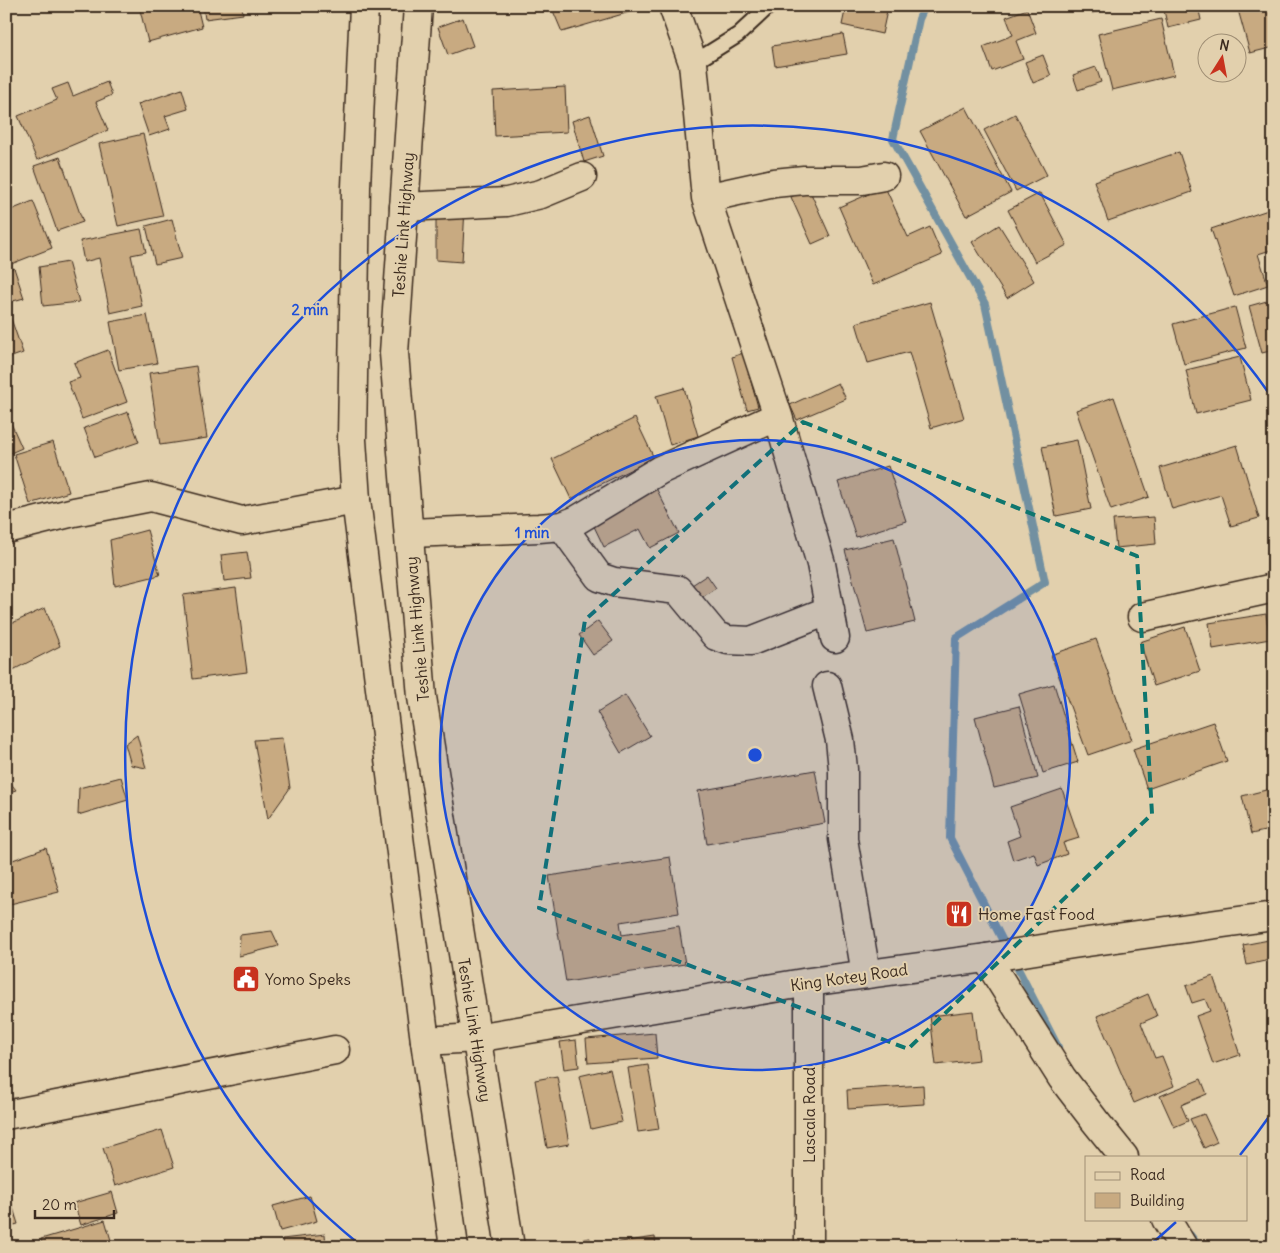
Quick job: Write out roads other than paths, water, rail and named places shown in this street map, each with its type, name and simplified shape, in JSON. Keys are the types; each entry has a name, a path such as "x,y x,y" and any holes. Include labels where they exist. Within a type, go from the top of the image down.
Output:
{"street":[{"path":"364,6 355,226 352,440 356,500 425,1041 454,1247"},
{"name":"Teshie Link Highway","path":"418,6 394,353 422,697 510,1247"},
{"path":"673,6 693,63 706,198 778,416 821,564 836,638"},
{"path":"706,198 774,183 804,180 862,180 884,176"},
{"path":"404,206 506,202 541,194 582,177"},
{"path":"409,533 562,526 577,520 660,470 778,416"},
{"path":"6,529 74,512 151,497 242,521 356,500"},
{"path":"562,526 599,577 614,582 678,590 716,636 728,640 751,641 830,610"},
{"path":"1142,617 1274,588"},
{"path":"827,686 840,740 843,769 843,839 866,974"},
{"name":"King Kotey Road","path":"425,1041 476,1038 809,982 1274,916"},
{"path":"994,956 1062,1078 1123,1156"},
{"name":"Lascala Road","path":"809,982 809,1247"},
{"path":"6,1115 335,1050"},
{"path":"1167,1220 1183,1247"}],"lane":[{"path":"693,63 738,35 769,6"}],"waterway":[{"path":"925,6 919,19 893,139 985,304 1045,582 956,638 950,838 1007,949"},
{"path":"1013,959 1058,1047"},
{"path":"1190,1235 1199,1247"}],"place":[{"name":"Home Fast Food","path":"959,914"},
{"name":"Yomo Speks","path":"246,979"}]}
